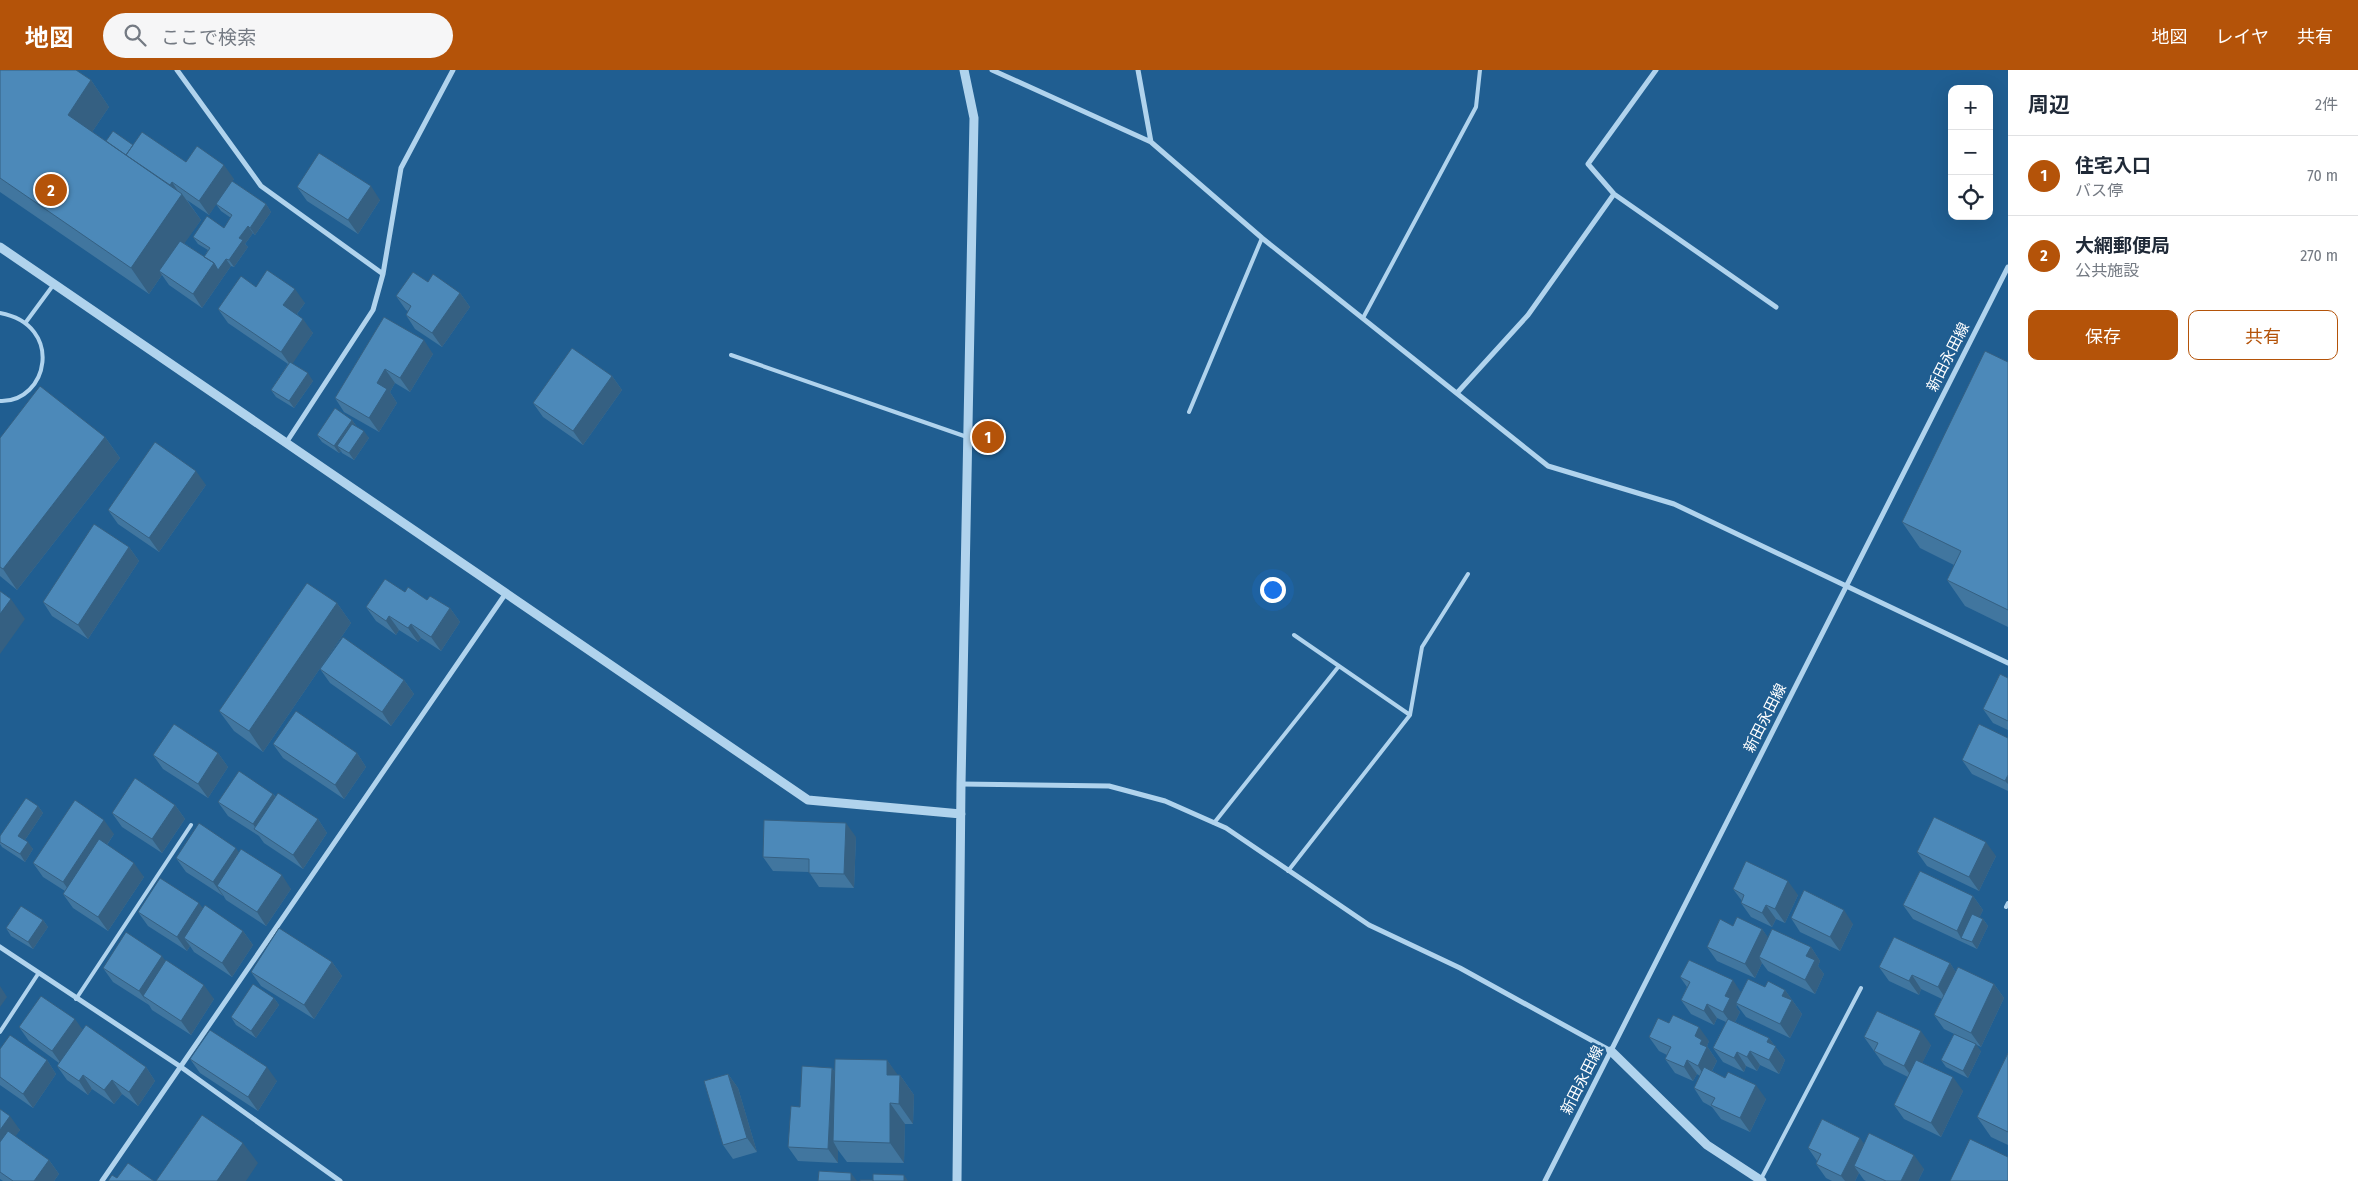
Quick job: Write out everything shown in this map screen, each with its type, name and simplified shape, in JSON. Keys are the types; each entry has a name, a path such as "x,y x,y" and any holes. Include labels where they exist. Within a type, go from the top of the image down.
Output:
{"street":[{"path":"177,70 261,186 383,274"},
{"path":"286,443 373,310 383,274 401,168 453,70"},
{"path":"958,1181 961,784 974,118 964,70"},
{"path":"992,70 1151,142 1262,238 1548,466 1674,504 1846,584 2008,663"},
{"path":"1138,70 1151,142"},
{"path":"1656,70 1588,164 1614,194 1776,307"},
{"path":"1457,393 1528,315 1614,194"},
{"path":"0,247 808,800 961,814"},
{"name":"新田永田線","path":"1544,1181 2008,267"},
{"path":"102,1181 506,593"},
{"path":"961,784 1109,786 1165,801 1226,828 1369,925 1460,968 1610,1051 1707,1145 1761,1181"},
{"path":"0,947 181,1068 340,1181"}],"lane":[{"path":"1363,318 1476,106 1480,70"},
{"path":"1189,412 1262,238"},
{"path":"26,322 54,284"},
{"path":"0,313 13,315 26,322 36,332 42,346 43,361 39,375 31,388 19,397 0,401"},
{"path":"731,355 968,437"},
{"path":"1288,871 1410,715 1422,647 1468,574"},
{"path":"1294,635 1410,715"},
{"path":"1214,824 1339,666"},
{"path":"76,999 191,824"},
{"path":"0,1032 38,974"},
{"path":"1761,1181 1861,988"}],"building":[{"path":"0,70 76,70 91,80 68,115 182,194 131,268 0,178"},
{"path":"113,131 133,145 126,155 106,141"},
{"path":"142,132 186,162 197,146 224,165 199,201 172,182 170,185 126,155"},
{"path":"319,153 371,186 348,220 297,187"},
{"path":"232,181 266,204 250,228 248,226 239,238 243,240 229,260 226,259 218,270 214,263 204,257 210,248 193,237 207,216 224,228 232,215 216,204"},
{"path":"180,241 214,263 193,294 159,271"},
{"path":"267,270 295,289 283,305 303,319 281,352 218,309 241,276 256,287"},
{"path":"413,272 428,282 433,274 460,293 432,333 406,315 411,306 396,296"},
{"path":"384,317 424,340 400,378 385,369 377,383 387,389 369,418 335,398"},
{"path":"572,348 612,376 573,431 533,403"},
{"path":"1985,351 2008,362 2008,610 1947,580 1961,551 1902,522"},
{"path":"290,362 308,373 289,401 271,390"},
{"path":"40,386 105,437 3,569 0,567 0,438"},
{"path":"335,408 352,420 334,446 317,435"},
{"path":"352,424 364,431 349,453 337,446"},
{"path":"155,442 196,471 149,538 108,510"},
{"path":"94,524 129,547 78,625 43,602"},
{"path":"385,579 405,592 408,587 427,600 430,596 450,608 431,637 411,624 408,628 389,616 386,621 366,607"},
{"path":"307,583 337,603 249,731 219,711"},
{"path":"0,591 11,599 0,614"},
{"path":"343,637 404,680 382,712 320,669"},
{"path":"2000,674 2008,678 2008,721 1983,709"},
{"path":"296,711 357,753 335,785 273,744"},
{"path":"174,724 218,753 198,784 153,755"},
{"path":"1979,724 2008,738 2008,775 2005,781 1962,760"},
{"path":"239,771 273,794 253,824 218,802"},
{"path":"135,778 175,805 152,839 112,813"},
{"path":"278,793 318,819 293,855 254,829"},
{"path":"26,798 38,806 18,836 28,842 20,854 0,842 0,836"},
{"path":"75,800 104,820 63,882 33,863"},
{"path":"1934,817 1986,842 1969,877 1917,852"},
{"path":"764,820 846,823 844,874 809,873 809,859 763,857"},
{"path":"199,823 236,848 213,882 176,858"},
{"path":"99,839 134,863 98,917 63,894"},
{"path":"241,849 282,875 257,912 217,886"},
{"path":"1746,861 1788,881 1775,909 1766,905 1762,913 1741,903 1744,895 1733,889"},
{"path":"1920,871 1973,896 1957,931 1903,905"},
{"path":"160,878 199,903 177,937 138,912"},
{"path":"1804,890 1844,910 1830,937 1791,918"},
{"path":"205,905 243,931 222,963 184,938"},
{"path":"21,906 43,920 28,942 6,928"},
{"path":"1972,914 1983,919 1972,942 1961,938"},
{"path":"1737,917 1762,929 1745,964 1707,947 1720,919 1733,926"},
{"path":"279,928 332,962 304,1005 251,972"},
{"path":"1772,929 1811,947 1806,956 1815,960 1805,980 1759,957"},
{"path":"126,932 162,956 139,991 103,968"},
{"path":"1894,937 1950,963 1938,987 1912,975 1909,981 1879,967"},
{"path":"166,960 204,985 181,1021 143,996"},
{"path":"1689,960 1733,980 1725,996 1730,998 1723,1012 1707,1004 1704,1011 1681,1000 1690,982 1680,977"},
{"path":"1958,967 1994,984 1971,1033 1934,1015"},
{"path":"1748,979 1765,987 1768,981 1785,990 1782,996 1792,1000 1780,1024 1736,1003"},
{"path":"253,984 274,998 251,1031 231,1017"},
{"path":"41,996 75,1019 52,1051 19,1027"},
{"path":"1877,1011 1921,1031 1904,1066 1874,1051 1878,1043 1864,1037"},
{"path":"1673,1015 1699,1027 1695,1036 1702,1040 1700,1044 1707,1047 1698,1066 1687,1060 1684,1067 1665,1059 1671,1047 1649,1037 1658,1018 1669,1023"},
{"path":"1728,1019 1769,1038 1767,1042 1776,1046 1769,1060 1750,1051 1747,1057 1737,1052 1734,1058 1713,1048"},
{"path":"86,1025 146,1067 129,1092 112,1080 104,1090 83,1075 79,1081 57,1066"},
{"path":"210,1030 267,1067 248,1097 190,1059"},
{"path":"1954,1034 1976,1044 1963,1071 1941,1060"},
{"path":"10,1035 47,1060 23,1094 0,1077 0,1049"},
{"path":"2008,1053 2008,1132 1977,1117"},
{"path":"835,1059 887,1060 887,1075 900,1075 899,1104 890,1103 890,1143 833,1141"},
{"path":"1916,1060 1953,1077 1931,1123 1894,1105"},
{"path":"802,1066 832,1068 828,1149 788,1147 791,1106 800,1107"},
{"path":"1704,1067 1725,1078 1728,1072 1756,1085 1740,1118 1711,1105 1715,1098 1694,1088"},
{"path":"728,1074 747,1138 723,1145 704,1081"},
{"path":"0,1109 10,1116 0,1130"},
{"path":"202,1115 243,1143 217,1181 156,1181"},
{"path":"1822,1119 1860,1138 1841,1176 1816,1164 1821,1154 1808,1148"},
{"path":"8,1131 49,1160 34,1181 13,1181 0,1172 0,1142"},
{"path":"1869,1133 1914,1155 1901,1181 1886,1181 1854,1166"},
{"path":"1970,1139 2008,1157 2008,1181 1950,1181"},
{"path":"128,1163 154,1181 108,1181 112,1175 117,1178"},
{"path":"819,1171 851,1173 851,1181 818,1181"},
{"path":"873,1174 904,1175 904,1181 873,1181"}],"place":[{"name":"大網郵便局","path":"51,190"},
{"name":"住宅入口","path":"988,437"}]}
